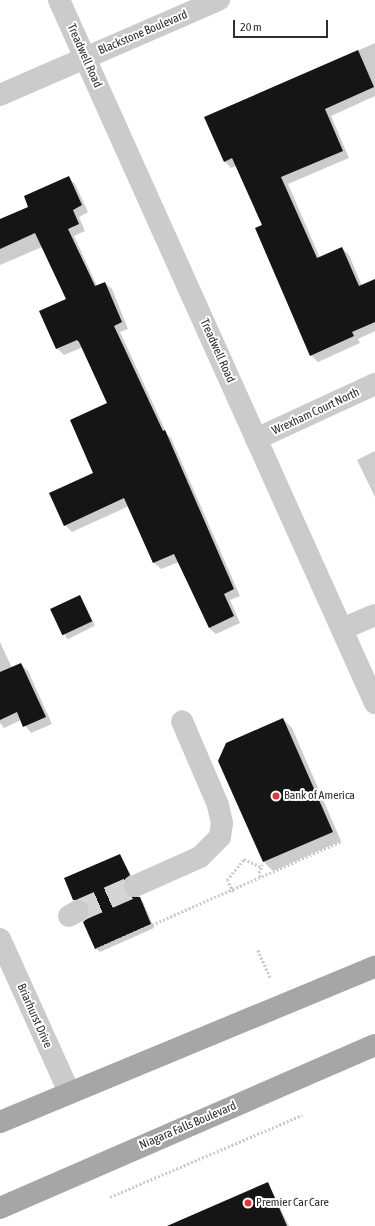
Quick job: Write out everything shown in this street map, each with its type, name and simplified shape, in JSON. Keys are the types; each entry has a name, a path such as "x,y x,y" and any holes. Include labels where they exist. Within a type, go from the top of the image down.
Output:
{"main road":[{"path":"0,1122 69,1092 375,967"},
{"name":"Niagara Falls Boulevard","path":"0,1208 375,1045"}],"street":[{"name":"Treadwell Road","path":"59,0 375,702"},
{"name":"Blackstone Boulevard","path":"0,95 219,0"},
{"name":"Wrexham Court North","path":"256,439 375,384"},
{"path":"342,629 375,615"},
{"path":"135,886 200,857 220,837 222,823 218,805 182,721"},
{"name":"Briarhurst Drive","path":"0,939 69,1092"}],"path":[{"path":"97,949 232,891 342,841"},
{"path":"232,891 227,880 244,859 262,866 258,873 260,877"},
{"path":"258,950 270,977"},
{"path":"110,1198 302,1115"}],"building":[{"path":"358,50 374,87 325,109 343,151 281,177 317,258 342,247 359,286 375,279 375,322 352,332 354,336 310,356 255,228 262,225 232,158 224,162 204,117"},
{"path":"69,176 82,205 73,210 79,224 68,229 95,286 105,282 122,322 114,326 163,431 165,430 234,589 224,594 234,616 209,628 174,554 153,563 124,498 64,526 49,493 93,473 70,420 107,403 79,342 77,340 56,349 39,311 66,299 35,233 0,249 0,219 28,207 24,196"},
{"path":"80,595 92,621 62,635 50,609"},
{"path":"21,663 46,717 23,727 17,712 0,720 0,672"},
{"name":"Bank of America","path":"283,718 333,832 263,862 218,761 226,743"},
{"path":"120,854 130,875 125,879 123,891 128,896 140,897 151,924 95,949 83,922 89,917 89,905 84,900 73,900 64,878"},
{"name":"Premier Car Care","path":"268,1182 287,1226 167,1226"}],"tunnel":[{"path":"78,911 135,886"}],"place":[{"name":"Bank of America","path":"276,796"},
{"name":"Premier Car Care","path":"248,1203"}]}
